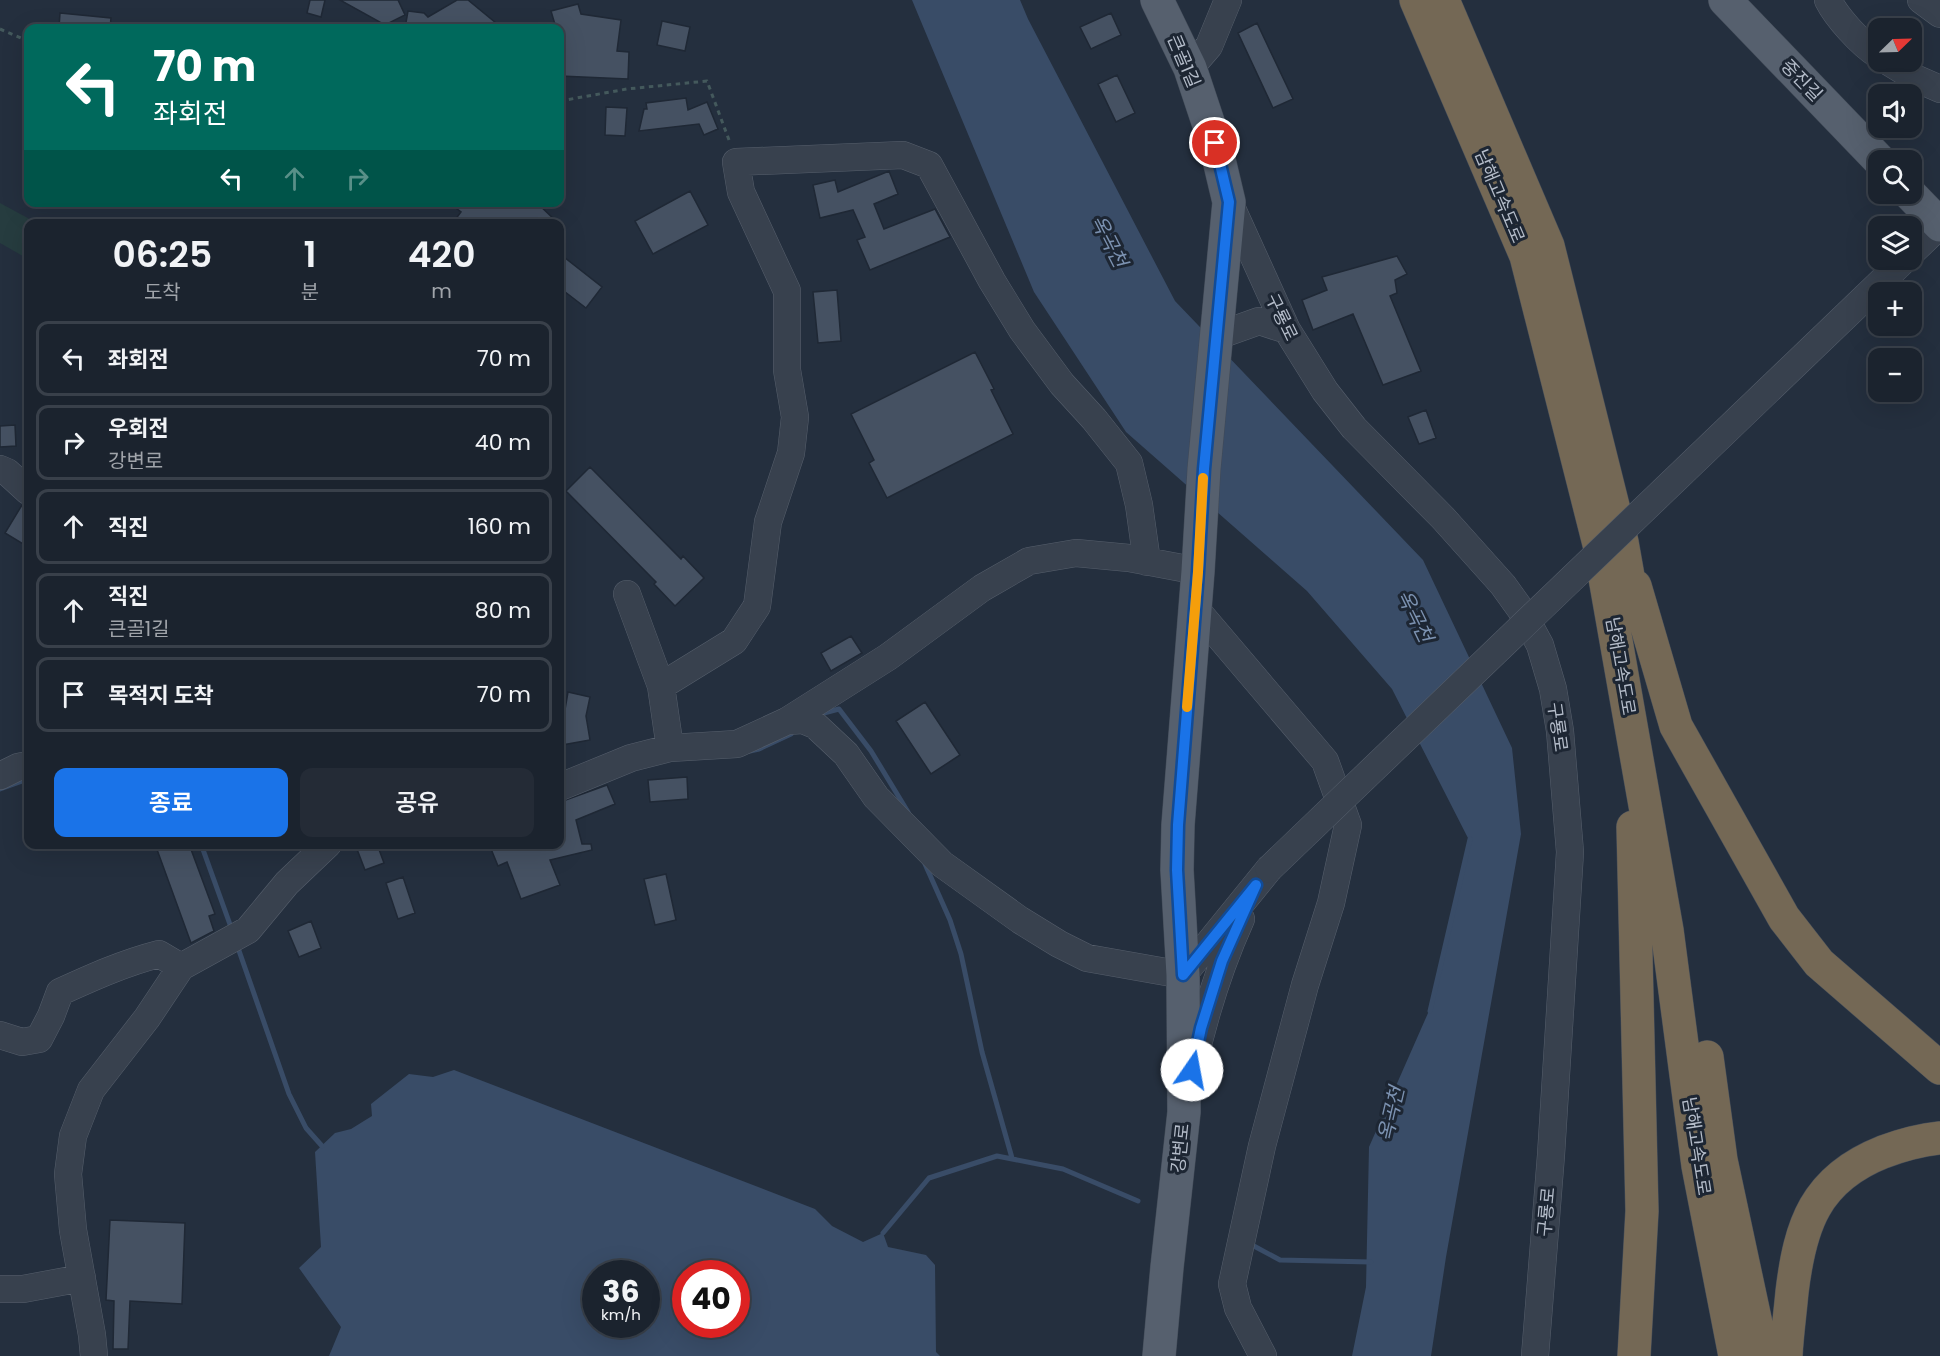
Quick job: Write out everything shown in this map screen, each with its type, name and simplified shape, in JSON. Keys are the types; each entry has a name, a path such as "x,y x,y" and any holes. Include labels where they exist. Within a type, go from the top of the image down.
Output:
{"highway":[{"name":"남해고속도로","path":"1416,0 1526,256 1599,544 1667,930 1698,1166 1735,1356"},
{"name":"남해고속도로","path":"1443,0 1548,246 1622,542 1688,926 1721,1160 1763,1356"},
{"path":"1622,542 1676,726 1784,918 1819,963 1940,1068"},
{"path":"1631,723 1635,986 1642,1211 1634,1356"},
{"path":"1786,1356 1796,1257 1813,1208 1824,1193 1852,1167 1868,1158 1921,1140 1940,1138"}],"main road":[{"name":"큰골1길","path":"1157,0 1190,68 1215,143 1229,202 1198,558"},
{"name":"중진길","path":"1725,0 1869,150"},
{"path":"1920,204 1940,225"},
{"name":"강변로","path":"1159,1356 1184,1112 1183,975 1177,870 1178,825 1198,558"}],"street":[{"path":"1190,68 1209,46 1228,0"},
{"path":"1828,0 1833,9 1868,46"},
{"path":"1921,0 1940,14"},
{"path":"1905,72 1940,89"},
{"path":"661,686 734,641 757,606 768,522 791,453 795,417 787,370 787,291 741,192 736,162 903,155 928,165 992,281 1022,330 1062,384 1129,463 1139,505 1147,562"},
{"name":"구룡로","path":"1229,202 1287,330 1325,391 1354,428 1443,518 1503,585 1521,610 1540,645 1553,688 1560,731 1569,852 1551,1155 1535,1356"},
{"path":"1922,242 1940,225"},
{"path":"787,720 803,720 816,725 846,754 876,796 942,864 1020,920 1087,958 1183,975 1263,877 1894,270"},
{"path":"1217,336 1259,321 1287,330"},
{"path":"0,469 7,472 24,487"},
{"path":"564,784 631,758 670,748 737,744 787,720 888,657 981,588 1029,561 1076,553 1147,562 1198,558"},
{"path":"627,594 661,686 670,748"},
{"path":"1195,608 1325,761 1348,825 1331,903 1305,985 1262,1146 1232,1284 1238,1308 1263,1356"},
{"path":"0,776 24,766"},
{"path":"94,1356 73,1230 68,1174 73,1136 91,1090 147,1018 181,967 248,930 287,883 323,849"},
{"path":"1184,1112 1201,1028 1222,961 1263,877"},
{"path":"0,1035 22,1042 39,1039 60,992 132,961 159,954 181,967"},
{"path":"0,1289 23,1289 82,1278"}],"path":[{"path":"0,29 24,40"},
{"path":"564,100 627,89 707,81 736,162"}],"green space":[{"path":"0,203 30,219 24,219 24,257 0,243"}],"water":[{"path":"912,0 1020,0 1175,301 1423,560 1512,748 1521,834 1446,1257 1431,1356 1352,1356 1366,1287 1369,1147 1432,1004 1470,842 1392,689 1307,591 1126,432 1034,292"},
{"path":"454,1070 815,1209 832,1226 863,1242 883,1233 888,1247 926,1255 935,1265 936,1352 940,1356 329,1356 341,1327 299,1268 321,1247 315,1152 335,1133 351,1129 372,1116 371,1104 409,1074 433,1077"}],"building":[{"path":"310,0 325,0 321,17 307,13"},
{"path":"340,0 398,0 405,15 383,24"},
{"path":"457,0 468,0 497,24 406,24 408,11 424,13 428,17"},
{"path":"578,4 581,14 621,20 617,51 629,52 628,79 564,76 564,24 555,24 551,11"},
{"path":"60,13 111,18 110,24 59,24"},
{"path":"1111,13 1121,35 1091,49 1080,27"},
{"path":"662,21 690,27 685,51 657,45"},
{"path":"1257,23 1293,99 1273,108 1238,33"},
{"path":"1117,75 1135,113 1116,122 1098,84"},
{"path":"686,98 688,110 707,102 718,129 704,135 699,124 639,131 644,109 647,109 646,103"},
{"path":"606,107 627,108 625,136 605,135"},
{"path":"889,171 898,194 874,204 884,229 935,209 950,237 870,270 857,240 865,237 853,210 820,218 813,185 835,180 838,192"},
{"path":"690,191 708,225 653,254 635,221"},
{"path":"454,207 541,207 554,219 456,219 461,212"},
{"path":"1397,256 1407,274 1395,280 1397,293 1390,296 1421,371 1383,385 1353,314 1313,330 1302,300 1327,290 1322,277"},
{"path":"564,257 602,287 586,308 564,291"},
{"path":"837,290 841,341 818,343 813,292"},
{"path":"975,352 1013,434 887,498 869,463 874,460 851,414"},
{"path":"1426,410 1436,438 1419,444 1408,417"},
{"path":"15,425 16,446 0,447 0,426"},
{"path":"590,467 681,559 683,556 704,578 675,606 654,584 656,582 566,491"},
{"path":"22,505 24,505 24,545 5,533"},
{"path":"851,636 862,653 831,671 821,653"},
{"path":"568,692 590,697 586,716 590,740 564,745 564,715"},
{"path":"925,702 960,755 931,774 896,721"},
{"path":"687,777 688,799 650,802 648,780"},
{"path":"607,785 615,804 576,820 582,844 591,844 592,850 550,860 560,885 521,899 507,862 498,866 491,849 564,849 564,801"},
{"path":"157,849 191,849 215,914 209,916 214,931 191,943"},
{"path":"357,849 379,849 384,863 365,870"},
{"path":"666,874 676,920 655,925 644,879"},
{"path":"403,877 415,913 398,919 386,883"},
{"path":"311,921 321,948 299,957 288,931"},
{"path":"110,1220 185,1223 182,1304 130,1301 128,1349 113,1349 114,1301 106,1300"}],"waterway":[{"path":"820,714 839,709 871,751 908,812"},
{"path":"750,751 791,734"},
{"path":"0,789 24,780"},
{"name":"옥곡천","path":"1430,1011 1470,839"},
{"path":"203,849 232,930"},
{"path":"925,864 950,920 961,954 982,1052 1012,1158"},
{"path":"237,945 289,1094 306,1128 322,1146"},
{"path":"883,1233 929,1178 997,1156 1063,1169 1138,1201"},
{"path":"1252,1245 1280,1260 1371,1262"}],"slow traffic":[{"path":"1187,707 1203,478"}],"route":[{"path":"1192,1070 1201,1028 1222,961 1256,885 1183,975 1177,870 1178,825 1204,469 1229,202 1215,143"}]}
